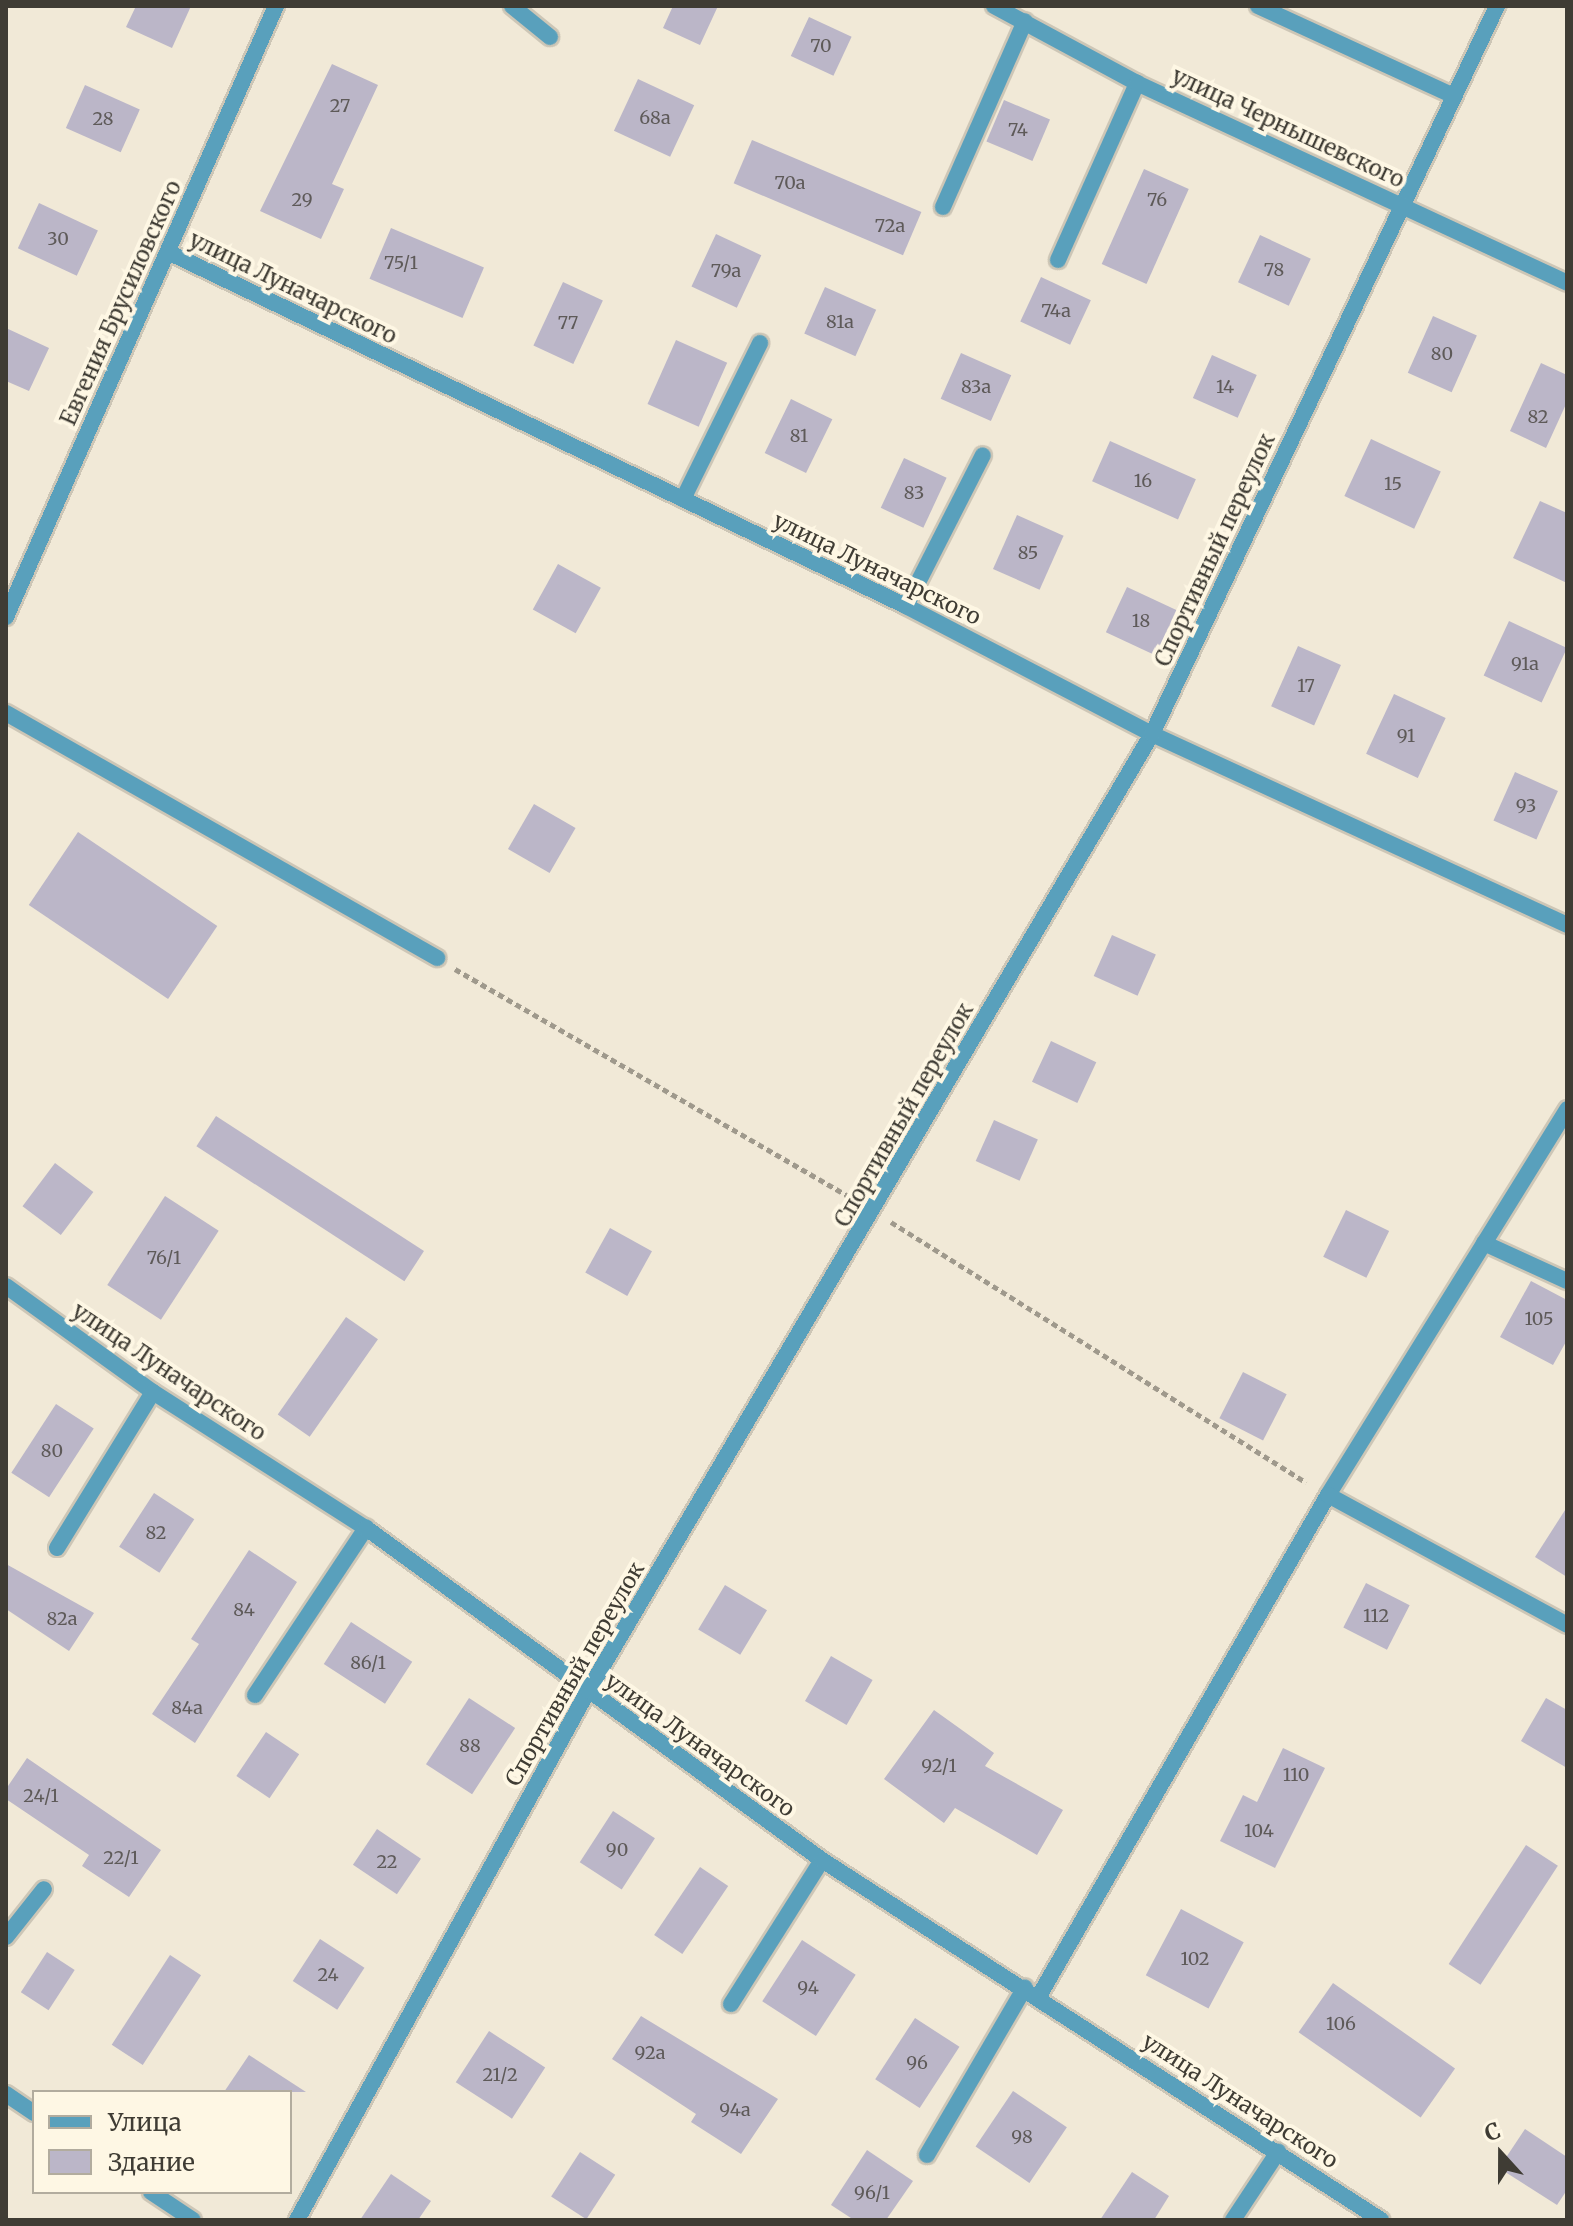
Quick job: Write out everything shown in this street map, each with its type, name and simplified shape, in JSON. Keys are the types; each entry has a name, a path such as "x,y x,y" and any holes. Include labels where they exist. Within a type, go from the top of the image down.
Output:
{"street":[{"name":"Евгения Брусиловского","path":"6,617 276,6"},
{"path":"512,6 550,37"},
{"name":"улица Чернышевского","path":"994,6 1137,83 1567,283"},
{"path":"1258,6 1454,96"},
{"name":"Спортивный переулок","path":"297,2220 588,1691 1152,734 1497,6"},
{"path":"943,207 1025,21"},
{"path":"1058,260 1137,83"},
{"name":"улица Луначарского","path":"168,252 906,606 1152,734 1567,925"},
{"path":"683,499 760,343"},
{"path":"906,606 983,455"},
{"path":"6,713 437,958"},
{"path":"927,2155 1032,1992 1328,1495 1567,1109"},
{"path":"1484,1243 1567,1281"},
{"name":"улица Луначарского","path":"6,1286 153,1392 366,1528 822,1860 1032,1992 1381,2220"},
{"path":"57,1548 153,1392"},
{"path":"1328,1495 1567,1625"},
{"path":"255,1695 366,1528"},
{"path":"731,2004 822,1860"},
{"path":"6,1937 44,1889"},
{"path":"6,2094 32,2112"},
{"path":"1233,2220 1278,2152"},
{"path":"154,2194 193,2220"}],"building":[{"path":"136,6 191,6 172,48 126,27"},
{"path":"673,6 718,6 700,45 663,28"},
{"path":"809,17 852,37 833,76 791,56"},
{"path":"332,64 378,85 332,184 344,189 321,239 260,211"},
{"path":"638,79 694,105 670,157 614,131"},
{"path":"85,85 140,109 121,152 66,128"},
{"path":"1004,100 1050,120 1032,161 986,141"},
{"path":"752,140 921,212 903,255 734,183"},
{"path":"1144,169 1189,189 1146,284 1102,264"},
{"path":"39,203 98,230 77,276 18,248"},
{"path":"391,228 484,267 462,318 370,279"},
{"path":"716,234 761,255 737,308 691,287"},
{"path":"1260,235 1311,259 1289,306 1238,282"},
{"path":"1041,277 1091,300 1070,345 1020,321"},
{"path":"563,282 603,301 573,364 533,345"},
{"path":"825,287 876,310 855,356 804,334"},
{"path":"1433,316 1477,336 1452,392 1408,373"},
{"path":"6,328 49,348 29,391 6,381"},
{"path":"676,340 727,363 699,427 648,404"},
{"path":"961,353 1011,375 991,421 941,399"},
{"path":"1212,355 1257,375 1238,418 1193,398"},
{"path":"1541,363 1567,375 1567,402 1546,448 1510,431"},
{"path":"791,399 832,419 806,473 765,453"},
{"path":"1371,439 1441,472 1414,529 1344,496"},
{"path":"1110,441 1196,479 1178,519 1092,481"},
{"path":"904,458 947,478 923,528 881,508"},
{"path":"1540,501 1567,513 1567,583 1513,558"},
{"path":"1017,515 1064,536 1040,590 993,569"},
{"path":"558,564 601,588 576,633 533,609"},
{"path":"1127,587 1177,610 1156,656 1106,632"},
{"path":"1509,621 1567,648 1542,702 1484,675"},
{"path":"1298,646 1341,665 1314,725 1271,706"},
{"path":"1394,694 1446,718 1418,778 1366,754"},
{"path":"1515,772 1558,791 1536,840 1493,820"},
{"path":"534,804 576,828 550,873 508,849"},
{"path":"78,832 217,926 168,999 29,905"},
{"path":"1112,935 1156,955 1138,996 1094,976"},
{"path":"1051,1041 1096,1062 1077,1103 1032,1082"},
{"path":"216,1116 424,1251 404,1281 196,1146"},
{"path":"994,1120 1038,1140 1020,1181 976,1161"},
{"path":"55,1163 93,1192 61,1235 23,1206"},
{"path":"165,1196 219,1231 161,1320 107,1285"},
{"path":"1346,1210 1389,1231 1366,1278 1323,1257"},
{"path":"610,1228 652,1251 627,1296 585,1273"},
{"path":"1531,1281 1567,1300 1567,1340 1553,1365 1500,1337"},
{"path":"346,1317 378,1339 310,1437 278,1414"},
{"path":"1243,1372 1287,1394 1263,1441 1219,1418"},
{"path":"56,1404 94,1429 49,1497 11,1473"},
{"path":"154,1493 194,1519 159,1573 119,1547"},
{"path":"1567,1507 1567,1577 1535,1557"},
{"path":"249,1550 297,1582 195,1743 152,1714 199,1644 191,1639"},
{"path":"6,1564 94,1613 69,1651 6,1609"},
{"path":"1366,1583 1410,1605 1387,1650 1343,1628"},
{"path":"725,1585 767,1610 740,1655 698,1630"},
{"path":"351,1622 412,1662 385,1704 324,1664"},
{"path":"831,1656 873,1680 847,1725 805,1701"},
{"path":"469,1698 515,1728 472,1794 426,1764"},
{"path":"1546,1698 1567,1710 1567,1768 1521,1741"},
{"path":"934,1710 994,1753 985,1766 1063,1810 1037,1855 955,1808 944,1823 884,1779"},
{"path":"266,1732 299,1754 270,1798 236,1776"},
{"path":"1283,1748 1325,1768 1275,1868 1220,1841 1243,1795 1257,1802"},
{"path":"27,1758 161,1850 129,1897 82,1866 89,1855 6,1799 6,1789"},
{"path":"613,1811 655,1838 622,1889 580,1862"},
{"path":"377,1829 421,1859 397,1894 353,1865"},
{"path":"1526,1845 1558,1866 1481,1985 1449,1964"},
{"path":"700,1867 728,1886 682,1954 654,1935"},
{"path":"1181,1909 1244,1942 1208,2009 1146,1975"},
{"path":"320,1939 364,1968 337,2010 293,1981"},
{"path":"802,1940 856,1975 816,2036 762,2001"},
{"path":"47,1952 75,1970 49,2010 21,1992"},
{"path":"170,1955 201,1975 143,2065 112,2045"},
{"path":"1333,1983 1455,2068 1421,2118 1299,2032"},
{"path":"641,2016 778,2099 741,2154 691,2122 696,2114 612,2059"},
{"path":"915,2018 959,2047 920,2108 875,2079"},
{"path":"489,2031 545,2067 512,2119 456,2082"},
{"path":"249,2055 306,2092 292,2090 225,2090"},
{"path":"1013,2091 1067,2127 1029,2183 976,2147"},
{"path":"1525,2129 1567,2157 1567,2190 1557,2205 1499,2168"},
{"path":"867,2150 913,2181 886,2220 854,2220 831,2205"},
{"path":"580,2152 615,2175 586,2219 551,2196"},
{"path":"1132,2172 1169,2196 1154,2220 1100,2220"},
{"path":"391,2174 431,2201 418,2220 360,2220"}]}
